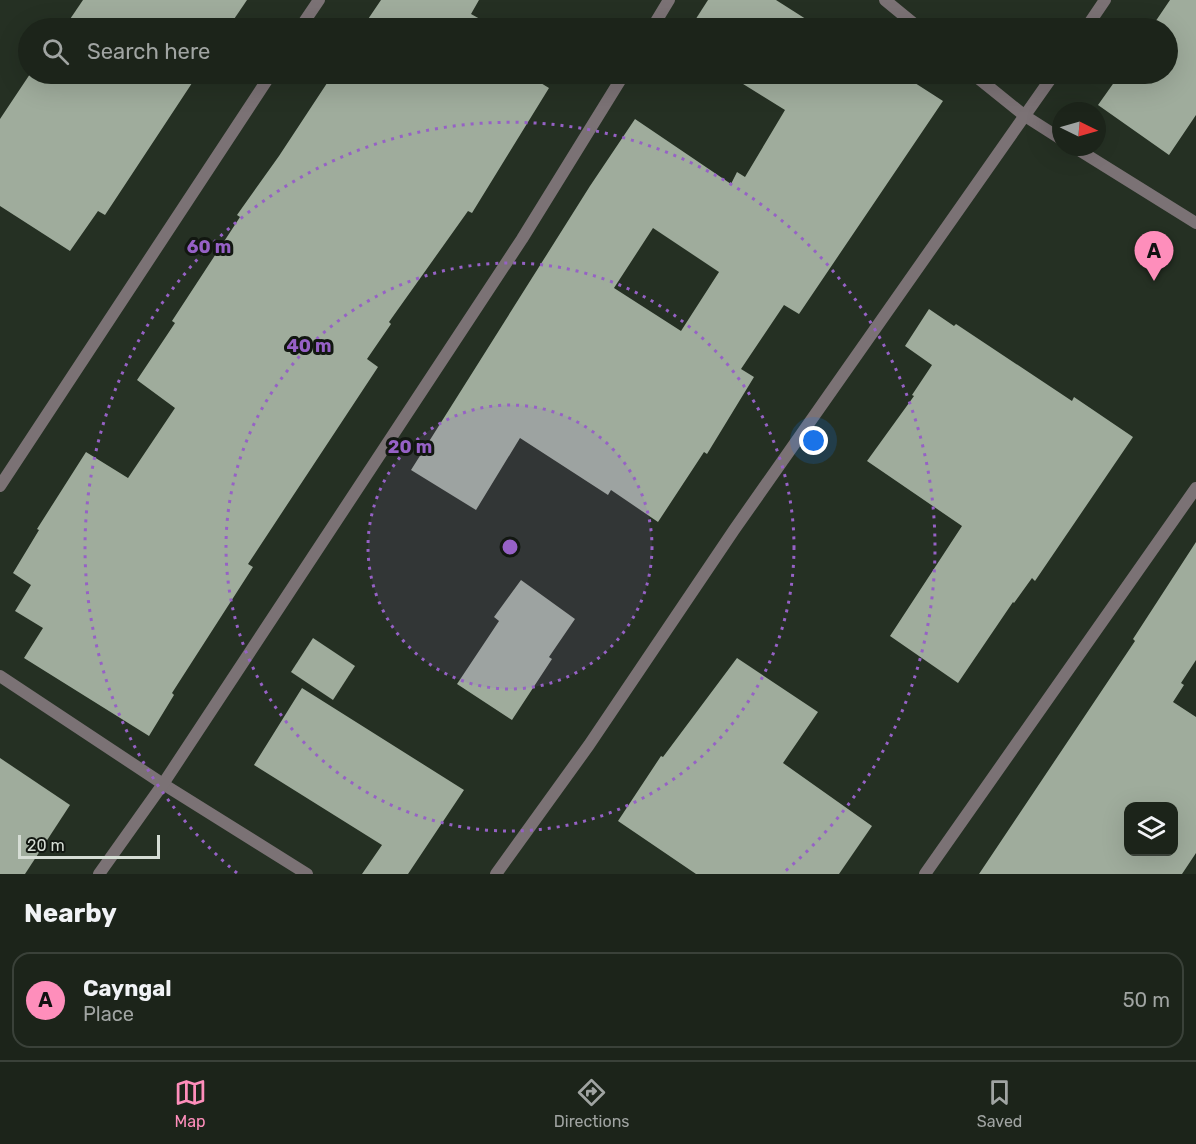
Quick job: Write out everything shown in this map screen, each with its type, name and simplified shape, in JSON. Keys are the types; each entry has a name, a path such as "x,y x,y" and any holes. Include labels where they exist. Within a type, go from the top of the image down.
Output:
{"street":[{"path":"307,18 319,0"},
{"path":"658,18 669,0"},
{"path":"885,0 907,18"},
{"path":"1093,18 1105,0"},
{"path":"0,486 264,84"},
{"path":"99,874 164,784 522,238 618,84"},
{"path":"985,84 1025,116 1052,133"},
{"path":"496,874 589,745 734,530 1047,84"},
{"path":"1088,156 1196,223"},
{"path":"925,874 1196,488"},
{"path":"0,676 164,784 307,874"}],"building":[{"path":"83,0 247,0 235,18 71,18"},
{"path":"381,0 479,0 471,14 478,18 369,18"},
{"path":"708,0 776,0 804,18 696,18"},
{"path":"1170,0 1196,0 1196,115 1169,155 1106,111 1106,102 1100,102 1113,84 1178,84 1178,18 1158,18"},
{"path":"23,84 191,84 105,215 98,211 70,251 0,206 0,119"},
{"path":"326,84 542,84 549,88 472,213 468,211 389,322 391,324 367,359 378,367 248,564 253,567 172,693 174,695 149,736 24,658 43,628 15,611 31,585 13,573 39,530 37,529 86,452 128,478 175,408 137,380 175,323 172,321 240,217 237,215"},
{"path":"743,84 917,84 943,101 799,314 784,305 741,369 754,377 707,454 704,452 658,522 611,490 608,495 520,438 476,510 411,470 590,186 635,119 731,184 737,172 745,177 785,110","holes":["653,228 719,272 681,331 614,288"]},
{"path":"929,309 954,326 956,324 1072,401 1074,397 1133,437 1035,581 1032,578 1013,602 958,683 890,636 962,526 867,461 914,396 912,395 932,365 905,346"},
{"path":"1196,542 1196,660 1181,683 1184,685 1173,702 1196,717 1196,853 1182,874 979,874 1135,641 1133,639"},
{"path":"521,580 575,619 549,657 552,659 512,720 457,684 499,621 494,617"},
{"path":"313,638 355,666 333,700 291,672"},
{"path":"737,658 818,712 783,763 872,826 839,874 696,874 618,821 661,756 663,757"},
{"path":"302,688 464,790 408,874 362,874 382,845 254,765"},
{"path":"0,758 70,805 25,874 0,874"}],"place":[{"name":"Cayngal","path":"1154,281"}]}
